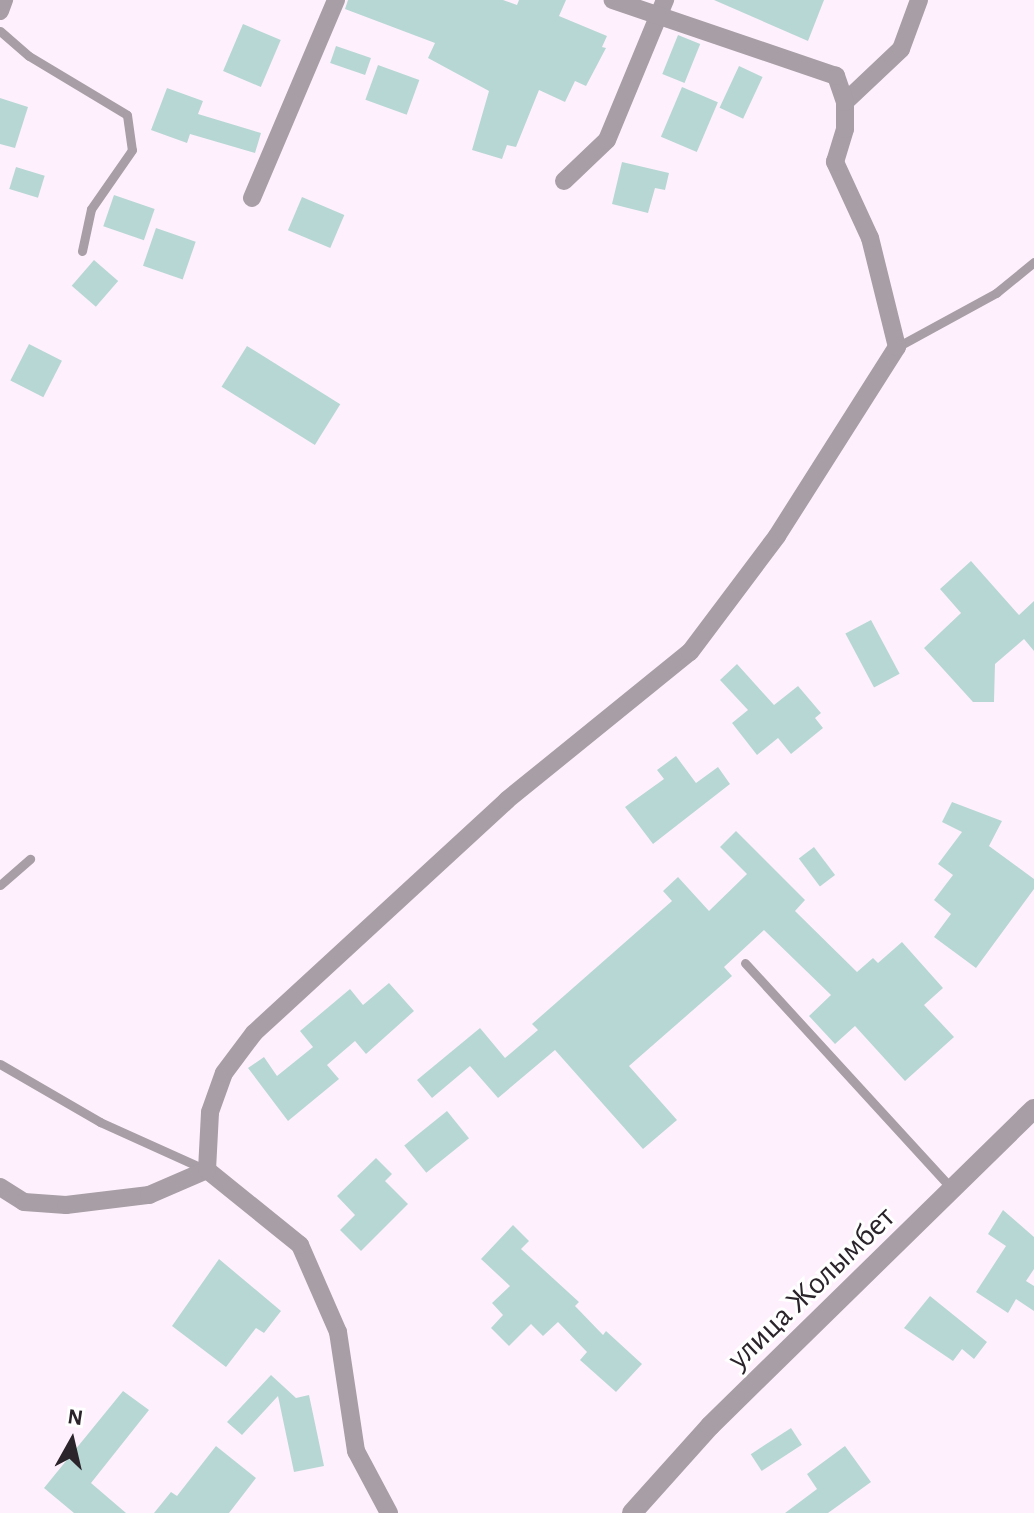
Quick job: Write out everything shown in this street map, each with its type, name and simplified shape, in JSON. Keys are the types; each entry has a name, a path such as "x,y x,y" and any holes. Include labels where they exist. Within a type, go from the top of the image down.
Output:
{"street":[{"path":"0,11 4,0"},
{"path":"252,198 336,0"},
{"path":"207,1170 210,1112 224,1073 254,1033 507,800 690,652 777,536 897,347 870,238 835,162 845,129 845,102 836,76 662,9 613,0"},
{"path":"845,102 901,49 919,0"},
{"path":"564,181 607,140 662,9"},
{"name":"улица Жолымбет","path":"632,1513 710,1426 955,1192 1034,1109"},
{"path":"0,1187 24,1202 66,1205 149,1195 207,1170"},
{"path":"207,1170 300,1245 338,1332 356,1451 389,1513"}],"lane":[{"path":"0,31 29,56 127,115 132,150 91,209 82,251"},
{"path":"897,347 996,293 1034,262"},
{"path":"0,885 30,859"},
{"path":"745,963 955,1192"},
{"path":"0,1064 100,1122 207,1170"}],"building":[{"path":"348,0 503,0 517,5 519,0 566,0 559,16 607,36 602,47 606,48 586,86 575,81 565,102 539,90 516,147 507,145 502,159 472,150 489,91 428,58 435,43 345,9"},
{"path":"714,0 824,0 808,41"},
{"path":"243,24 281,40 261,87 223,71"},
{"path":"678,35 700,44 685,83 662,74"},
{"path":"336,46 371,58 365,75 330,63"},
{"path":"378,65 419,80 407,115 365,100"},
{"path":"739,66 763,77 743,119 720,108"},
{"path":"682,87 718,102 697,152 661,137"},
{"path":"167,88 203,101 198,114 261,133 255,153 190,134 187,143 151,130"},
{"path":"0,98 28,107 15,148 0,144"},
{"path":"622,162 669,173 665,190 655,188 648,213 612,204"},
{"path":"16,167 45,176 38,198 9,189"},
{"path":"114,195 155,209 144,240 103,226"},
{"path":"302,197 344,215 330,248 288,230"},
{"path":"156,228 196,242 183,279 143,266"},
{"path":"94,260 118,281 96,307 72,286"},
{"path":"29,344 62,361 43,397 10,381"},
{"path":"247,346 340,404 315,445 222,387"},
{"path":"971,561 1019,615 1034,601 1034,651 1024,639 995,664 994,702 973,702 924,648 961,613 940,589"},
{"path":"871,620 900,674 874,687 845,634"},
{"path":"737,664 774,705 798,686 821,713 815,718 823,728 791,754 778,738 757,755 732,723 748,710 720,680"},
{"path":"676,756 696,783 718,767 730,784 653,844 625,807 664,779 657,770"},
{"path":"952,802 1002,821 989,846 1034,879 1034,889 976,968 934,937 951,914 934,900 953,875 938,864 962,832 942,822"},
{"path":"736,831 805,900 795,911 857,972 873,958 878,963 902,942 943,988 924,1005 954,1037 905,1081 855,1026 835,1044 809,1016 831,995 764,930 724,967 732,976 629,1066 677,1120 643,1149 555,1050 498,1098 470,1066 432,1098 417,1080 480,1028 505,1058 538,1030 532,1024 672,901 663,891 678,877 709,911 747,874 720,847"},
{"path":"814,847 835,875 820,886 799,858"},
{"path":"389,983 414,1011 366,1054 355,1041 327,1065 339,1079 288,1121 248,1068 264,1057 277,1076 313,1047 300,1031 350,989 363,1005"},
{"path":"447,1111 469,1138 426,1173 404,1146"},
{"path":"376,1158 392,1174 385,1181 408,1204 361,1251 340,1230 355,1215 337,1196"},
{"path":"1003,1210 1034,1237 1034,1269 1026,1281 1034,1286 1034,1311 1016,1299 1008,1313 976,1292 1006,1246 988,1234"},
{"path":"513,1225 529,1241 521,1249 579,1302 575,1306 603,1335 606,1331 642,1364 616,1392 580,1360 587,1352 558,1322 543,1336 531,1324 509,1346 491,1328 503,1315 492,1303 510,1286 481,1259"},
{"path":"219,1259 281,1311 264,1333 256,1328 226,1367 172,1326"},
{"path":"930,1296 987,1342 974,1359 962,1349 953,1361 904,1328"},
{"path":"271,1375 296,1398 309,1395 324,1466 294,1472 278,1396 242,1435 227,1422"},
{"path":"123,1391 149,1410 91,1483 126,1513 74,1513 44,1488"},
{"path":"791,1428 802,1445 762,1471 751,1454"},
{"path":"216,1446 256,1478 229,1513 154,1513 171,1492 177,1496"},
{"path":"845,1446 871,1482 828,1513 785,1513 817,1489 807,1474"}]}
